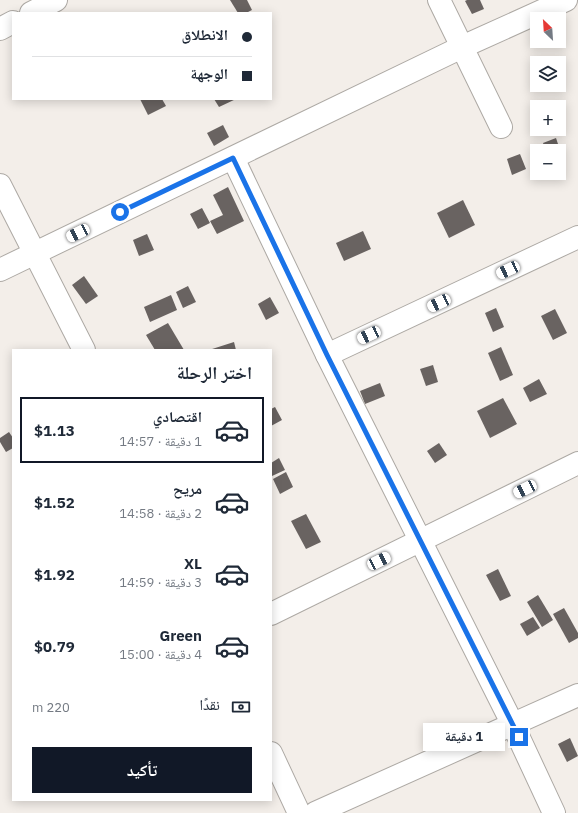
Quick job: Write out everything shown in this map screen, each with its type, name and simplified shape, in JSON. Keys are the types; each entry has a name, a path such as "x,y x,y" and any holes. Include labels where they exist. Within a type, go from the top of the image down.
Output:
{"street":[{"path":"33,12 56,0"},
{"path":"439,0 501,127"},
{"path":"0,270 462,48 566,0"},
{"path":"0,29 12,23"},
{"path":"233,158 327,355 419,541 513,724 554,813"},
{"path":"0,184 83,349"},
{"path":"327,355 578,237"},
{"path":"272,614 578,463"},
{"path":"316,813 578,695"},
{"path":"272,755 299,813"}],"building":[{"path":"230,0 247,0 252,10 248,12 237,12"},
{"path":"480,0 484,9 472,14 465,1"},
{"path":"140,100 163,100 166,106 148,115"},
{"path":"215,100 234,100 219,107"},
{"path":"223,125 229,137 214,146 207,133"},
{"path":"556,138 558,144 543,144"},
{"path":"520,154 526,169 512,175 507,159"},
{"path":"228,187 244,221 217,234 210,221 223,215 213,195"},
{"path":"463,200 475,225 449,238 437,213"},
{"path":"202,208 210,223 198,229 190,214"},
{"path":"363,231 371,249 344,261 336,243"},
{"path":"147,234 154,250 139,256 133,240"},
{"path":"84,276 98,296 86,304 72,285"},
{"path":"188,286 196,302 183,308 176,292"},
{"path":"171,295 177,310 150,322 144,307"},
{"path":"270,297 279,313 266,320 258,304"},
{"path":"496,308 504,327 493,332 485,313"},
{"path":"555,309 567,333 553,340 541,316"},
{"path":"168,323 183,349 154,349 146,335"},
{"path":"234,342 236,349 212,349"},
{"path":"501,347 513,375 500,381 488,353"},
{"path":"433,365 438,382 426,386 420,369"},
{"path":"539,379 547,394 530,402 523,388"},
{"path":"380,383 385,396 365,404 360,391"},
{"path":"503,398 517,424 490,438 477,411"},
{"path":"275,407 282,420 272,425 272,408"},
{"path":"9,432 12,436 12,449 6,452 0,442 0,438"},
{"path":"439,443 447,455 435,463 427,451"},
{"path":"279,458 285,470 272,476 272,462"},
{"path":"286,472 293,487 280,494 273,479"},
{"path":"306,514 321,542 306,549 291,521"},
{"path":"498,569 511,596 500,601 486,575"},
{"path":"538,595 553,620 542,627 527,602"},
{"path":"564,608 578,633 578,638 569,643 553,614"},
{"path":"533,617 540,628 527,636 520,624"},
{"path":"570,738 578,756 567,762 558,744"}],"route":[{"path":"120,212 233,158 327,355 419,541 519,737"}]}
